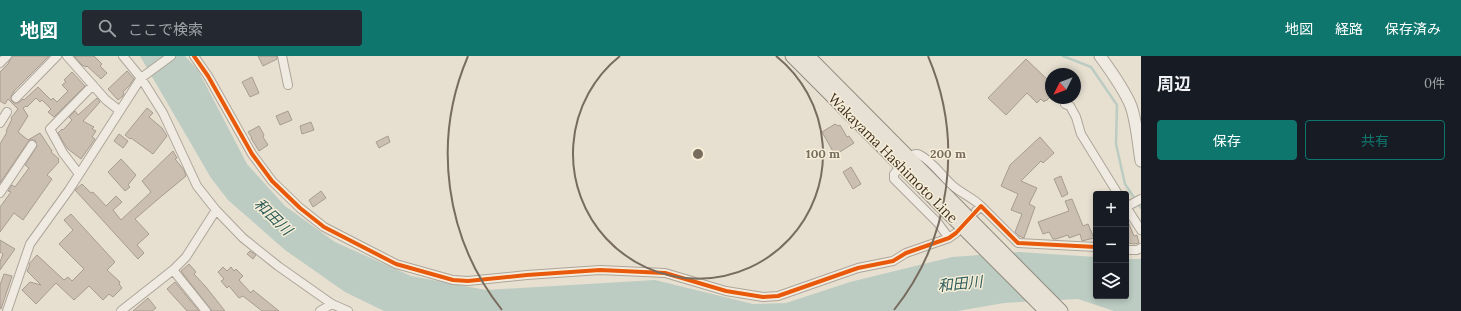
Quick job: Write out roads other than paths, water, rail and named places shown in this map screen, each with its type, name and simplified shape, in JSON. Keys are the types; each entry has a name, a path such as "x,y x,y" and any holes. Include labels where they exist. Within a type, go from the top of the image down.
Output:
{"main road":[{"name":"Wakayama Hashimoto Line","path":"792,56 996,246 1061,311"},
{"name":"Wakayama Hashimoto Line","path":"808,56 983,247 1046,311"}],"street":[{"path":"0,63 7,56"},
{"path":"16,98 57,56"},
{"path":"67,56 106,100 120,111"},
{"path":"123,56 144,76 197,186 216,210 249,243 278,266 332,304 348,311"},
{"path":"7,311 30,244 79,174 144,76 172,56"},
{"path":"194,56 208,76 252,154 272,181 300,208 324,227 396,264 453,280 468,281 600,270 665,273 726,291 764,297 778,296 858,268 893,261 906,253 949,238 956,233"},
{"path":"282,56 288,85"},
{"path":"1100,56 1113,73 1130,106 1141,161"},
{"path":"79,174 63,153 50,129 93,85"},
{"path":"1065,104 1070,106 1076,117 1081,134 1116,191"},
{"path":"0,123 7,112"},
{"path":"0,194 32,145"},
{"path":"949,238 938,223 894,179 894,174 912,155 918,154 925,158 954,187 975,200 978,208 1018,243 1093,247"},
{"path":"1129,205 1141,199"},
{"path":"1129,208 1141,230"},
{"path":"121,311 173,270 186,257 216,210"},
{"path":"1129,250 1137,250 1141,248"},
{"path":"173,270 206,311"},
{"path":"320,311 332,304"}],"water":[{"name":"和田川","path":"140,56 185,56 198,70 247,164 285,206 335,242 411,276 486,290 655,280 753,304 786,303 850,282 952,257 1019,252 1093,257 1093,299 1129,299 1129,259 1141,259 1141,311 1114,311 1078,299 1004,303 958,311 384,311 345,292 285,250 228,200 211,178"}],"waterway":[{"path":"1063,56 1091,67 1117,105 1116,144 1125,184 1141,208"}]}
